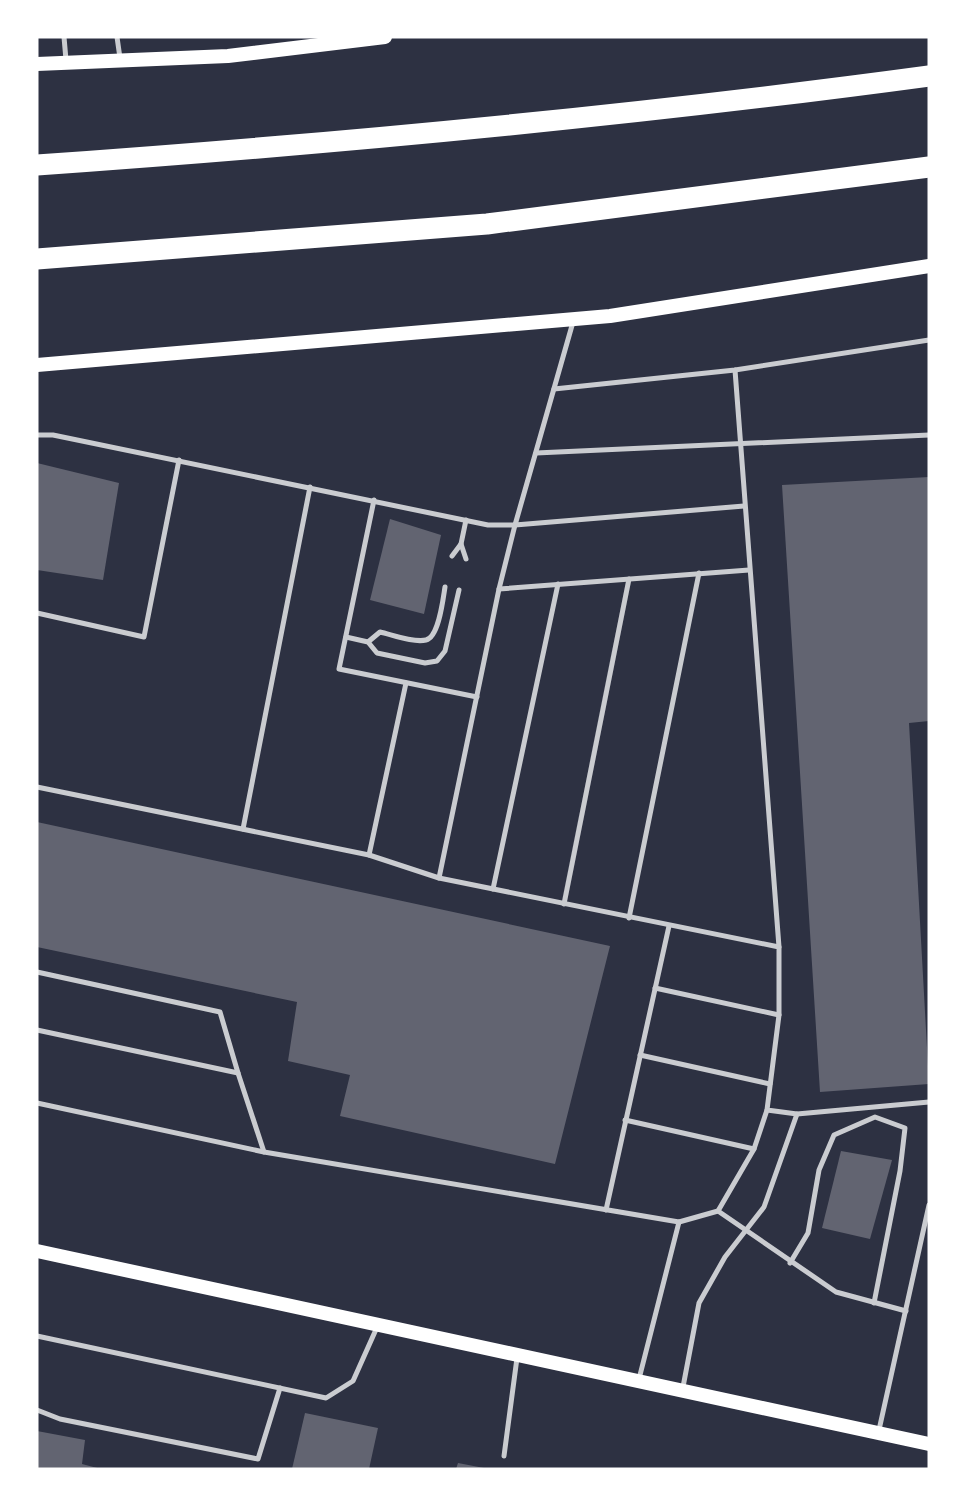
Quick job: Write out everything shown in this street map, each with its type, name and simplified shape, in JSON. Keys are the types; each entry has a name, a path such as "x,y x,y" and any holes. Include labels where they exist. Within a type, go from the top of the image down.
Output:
{"highway":[{"path":"37,164 399,136 929,76"},
{"path":"37,258 487,224 929,167"}],"main road":[{"path":"37,64 228,56 385,37"},
{"path":"37,365 610,316 929,266"},
{"path":"37,1251 929,1444"}],"lane":[{"path":"64,37 67,63"},
{"path":"117,37 120,61"},
{"path":"439,878 514,524 574,319"},
{"path":"554,389 735,370 929,340"},
{"path":"37,1103 264,1152 679,1222 718,1211 754,1149 767,1110 779,1015 779,947 735,370"},
{"path":"37,435 53,435 179,460 488,525 744,506"},
{"path":"536,453 929,435"},
{"path":"37,613 144,637 179,460"},
{"path":"243,829 310,487"},
{"path":"374,500 340,670 477,697"},
{"path":"452,556 461,544 466,520"},
{"path":"461,544 466,559"},
{"path":"499,589 749,570"},
{"path":"629,918 699,573"},
{"path":"564,904 629,579"},
{"path":"493,889 558,584"},
{"path":"368,642 380,632 418,640 426,640 432,636 445,587"},
{"path":"346,637 368,642 377,653 425,663 437,661 445,651 459,590"},
{"path":"369,855 406,683"},
{"path":"37,787 369,855 439,878 779,947"},
{"path":"606,1210 669,926"},
{"path":"37,972 220,1012 264,1152"},
{"path":"655,988 779,1015"},
{"path":"37,1030 238,1073"},
{"path":"640,1055 770,1084"},
{"path":"767,1110 797,1114 929,1102"},
{"path":"682,1391 699,1303 725,1258 764,1207 797,1114"},
{"path":"790,1263 808,1233 819,1170 834,1135 875,1117 905,1128 900,1171 874,1303"},
{"path":"625,1120 754,1149"},
{"path":"878,1433 929,1205"},
{"path":"718,1211 836,1293 906,1311"},
{"path":"638,1381 679,1222"},
{"path":"37,1336 326,1398 353,1381 378,1324"},
{"path":"503,1456 518,1355"},
{"path":"37,1410 60,1419 258,1459 280,1388"}],"building":[{"path":"37,463 119,483 103,580 37,570"},
{"path":"929,477 929,721 909,723 929,1084 820,1092 782,485"},
{"path":"390,519 441,535 424,614 370,600"},
{"path":"37,822 610,946 555,1164 340,1116 350,1075 288,1061 297,1002 37,947"},
{"path":"841,1151 892,1160 870,1239 822,1228"},
{"path":"305,1413 378,1428 369,1469 292,1469"},
{"path":"37,1431 85,1440 82,1464 101,1469 37,1469"},
{"path":"458,1463 484,1468 484,1469 456,1469"}]}
